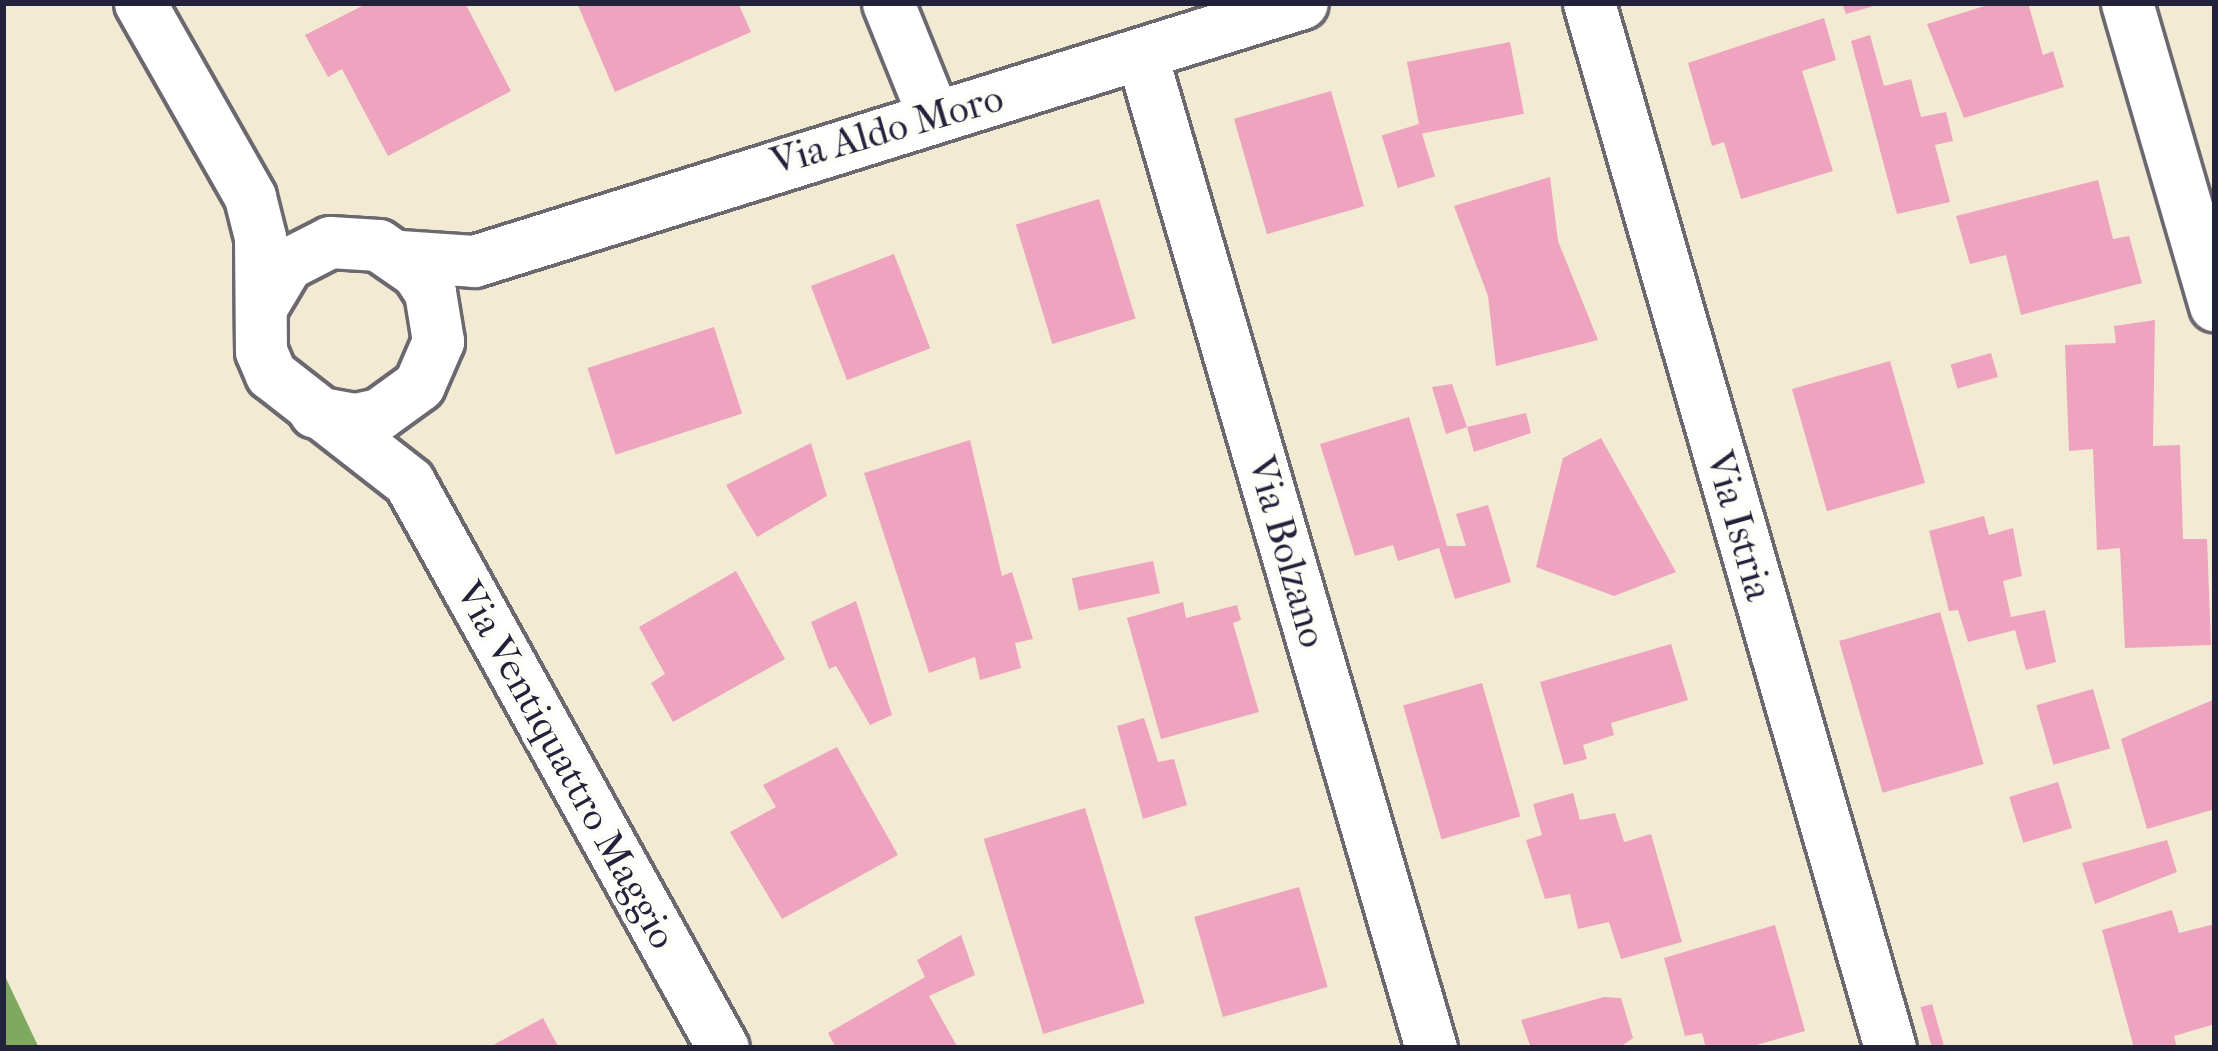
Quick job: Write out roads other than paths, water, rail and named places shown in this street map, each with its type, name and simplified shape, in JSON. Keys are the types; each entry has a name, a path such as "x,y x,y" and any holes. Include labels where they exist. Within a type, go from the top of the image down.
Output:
{"street":[{"name":"Via Ventiquattro Maggio","path":"140,3 250,197 262,304 261,351 271,374 307,409 409,482 723,1048"},
{"path":"888,3 934,117"},
{"name":"Via Aldo Moro","path":"399,256 474,261 1302,3"},
{"name":"Via Istria","path":"1589,3 1890,1048"},
{"path":"2127,3 2215,304"},
{"name":"Via Bolzano","path":"1142,56 1431,1048"},
{"path":"250,197 331,242 378,245 399,256 424,282 437,315"},
{"path":"262,304 287,264 331,242"},
{"path":"437,315 474,261"},
{"name":"Via Ventiquattro Maggio","path":"409,482 408,425 435,353 437,315"},
{"path":"307,409 355,419 401,403 419,386"}]}
